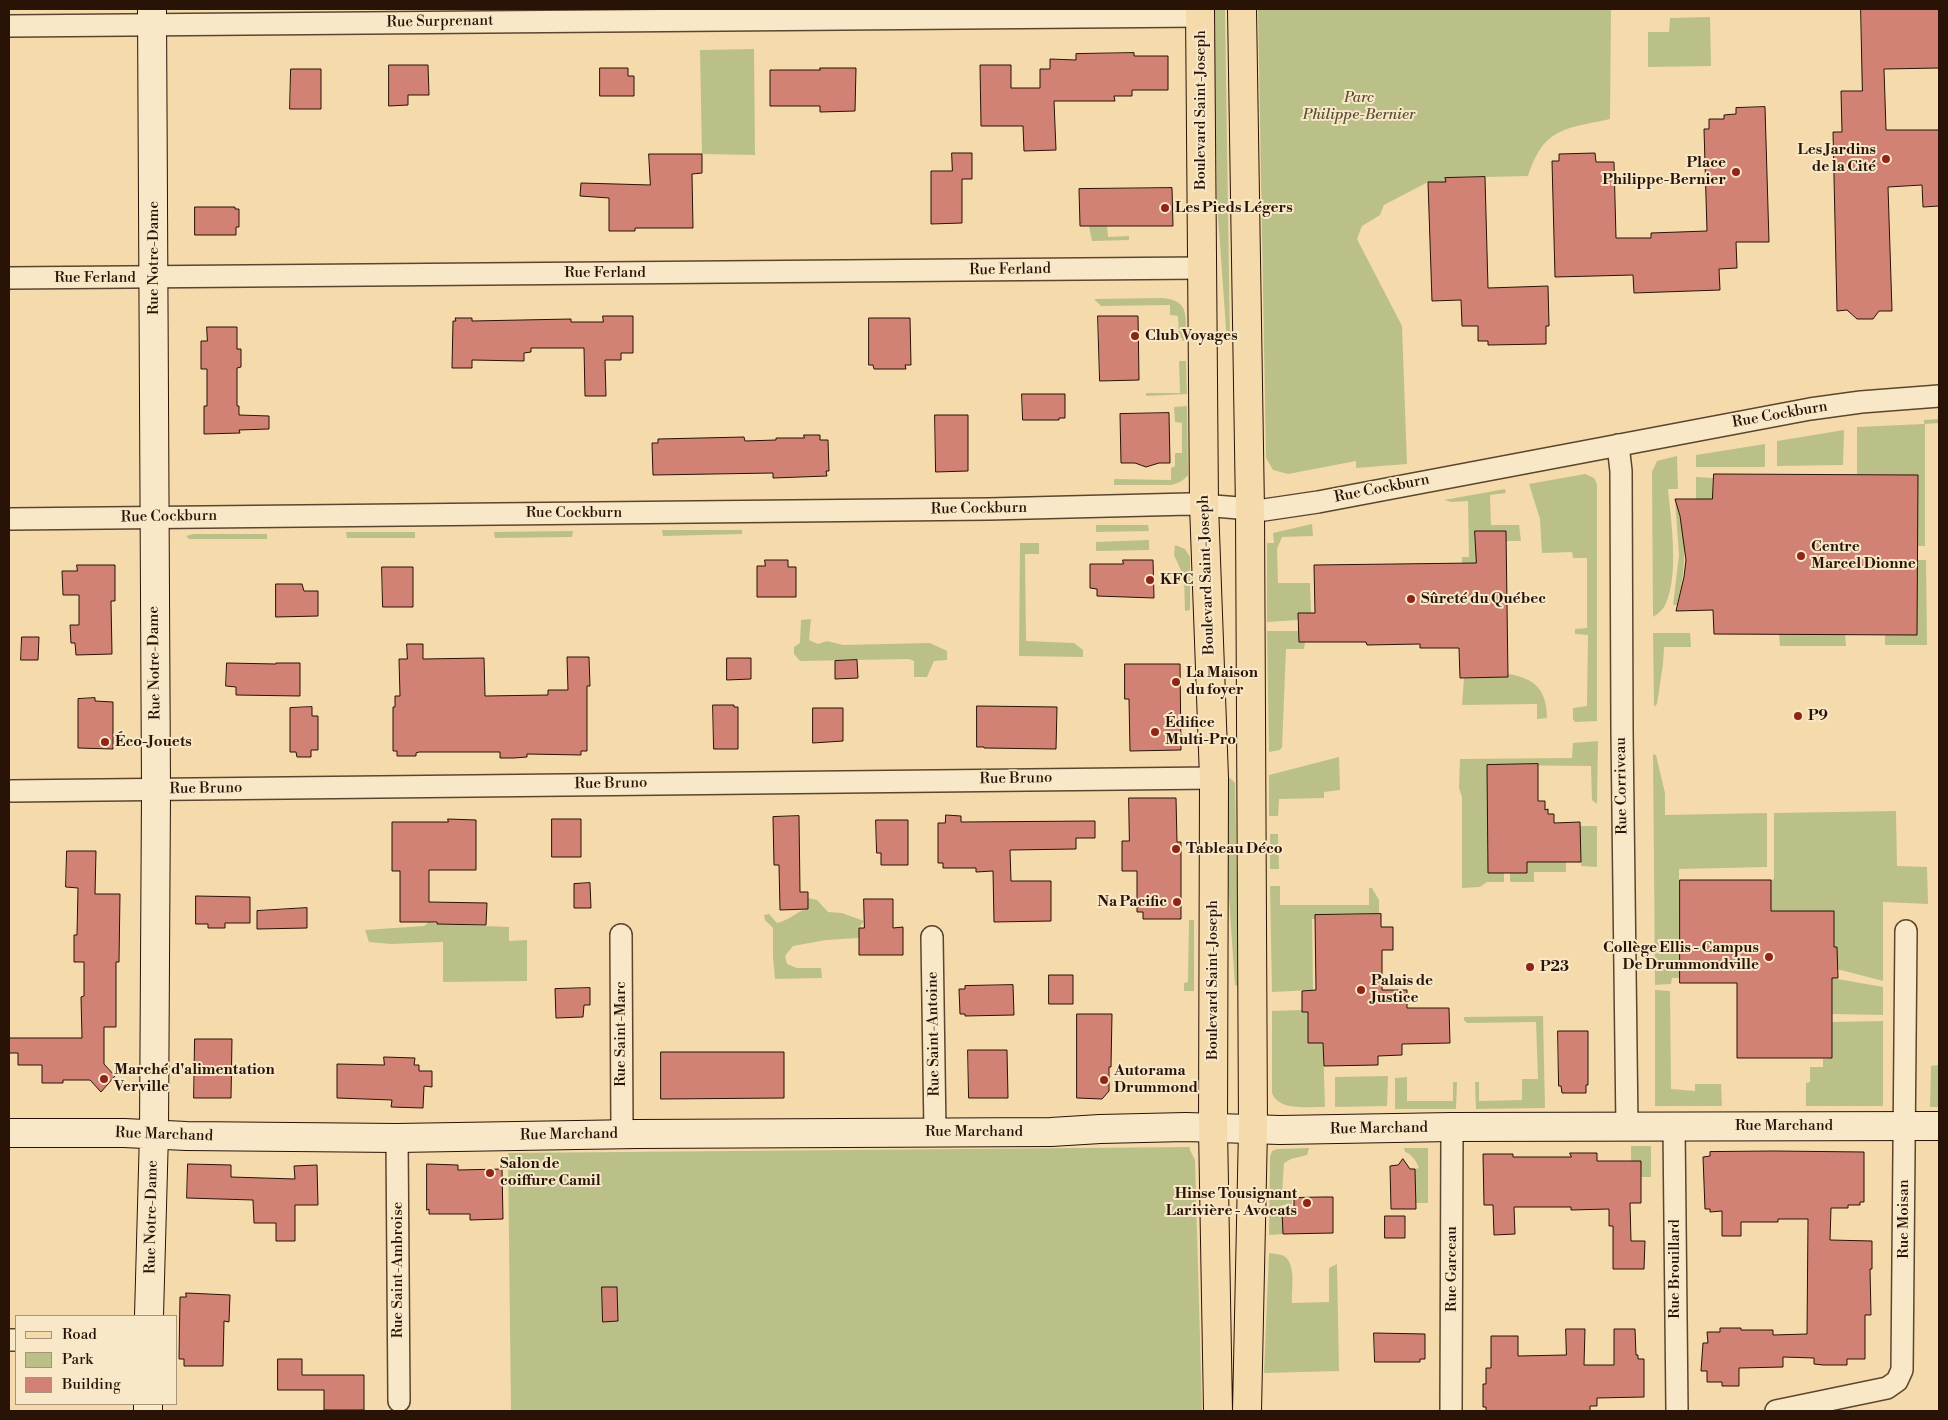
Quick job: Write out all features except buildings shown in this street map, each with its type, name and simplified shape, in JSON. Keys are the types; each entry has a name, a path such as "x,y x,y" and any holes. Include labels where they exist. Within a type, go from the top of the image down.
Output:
{"main road":[{"path":"1242,9 1250,510 1253,1129 1247,1411"},
{"name":"Boulevard Saint-Joseph","path":"1200,12 1204,505 1214,778 1213,1128 1218,1411"}],"street":[{"name":"Rue Surprenant","path":"9,26 152,17 1200,12"},
{"name":"Rue Notre-Dame","path":"149,1315 154,1134 156,790 152,17"},
{"name":"Rue Ferland","path":"9,278 1202,268"},
{"name":"Rue Cockburn","path":"9,519 989,509 1189,504 1264,510 1318,502 1810,409 1868,401 1939,396"},
{"name":"Rue Corriveau","path":"1618,445 1621,471 1627,1128"},
{"name":"Rue Bruno","path":"9,791 1214,778"},
{"name":"Rue Moisan","path":"1776,1411 1887,1388 1894,1384 1900,1376 1904,1363 1906,931"},
{"name":"Rue Saint-Marc","path":"621,935 622,1134"},
{"name":"Rue Saint-Antoine","path":"932,937 935,1132"},
{"name":"Rue Marchand","path":"9,1133 397,1138 622,1134 1051,1132 1100,1129 1213,1128 1280,1130 1939,1126"},
{"name":"Rue Brouillard","path":"1674,1127 1677,1411"},
{"name":"Rue Garceau","path":"1451,1411 1452,1128"},
{"name":"Rue Saint-Ambroise","path":"397,1138 399,1401"}],"green space":[{"path":"1214,9 1225,9 1230,342 1227,342 1217,203"},
{"name":"Parc Philippe-Bernier","path":"1258,9 1611,9 1610,119 1580,125 1558,133 1549,139 1534,160 1528,176 1446,178 1446,182 1428,182 1384,205 1380,215 1362,226 1357,239 1402,326 1407,464 1356,468 1356,461 1288,474 1273,470 1266,458"},
{"path":"1710,17 1711,66 1648,67 1648,32 1669,32 1670,18"},
{"path":"754,49 755,155 702,154 700,50"},
{"path":"1089,226 1107,226 1108,237 1129,236 1129,240 1092,241"},
{"path":"1094,299 1171,299 1182,306 1186,318 1186,340 1182,341 1182,338 1179,338 1178,316 1170,315 1170,305 1101,306"},
{"path":"1179,361 1186,361 1187,394 1146,396 1146,393 1180,393"},
{"path":"1187,406 1188,475 1181,482 1171,485 1114,485 1114,479 1171,480 1171,468 1175,466 1175,453 1182,453 1182,423 1175,422 1174,407"},
{"path":"1939,419 1939,423 1925,424 1925,546 1917,546 1917,475 1857,474 1857,427 1924,424 1924,420"},
{"path":"1844,430 1843,465 1777,466 1777,441"},
{"path":"1765,444 1765,467 1696,467 1696,455"},
{"path":"1677,456 1678,489 1668,489 1673,547 1670,591 1665,605 1653,617 1652,472 1657,461"},
{"path":"1585,474 1594,478 1597,484 1597,721 1575,722 1573,719 1573,708 1587,706 1588,635 1575,634 1575,629 1587,628 1587,558 1573,558 1572,552 1542,553 1540,519 1529,484"},
{"path":"1696,477 1713,478 1712,499 1696,499"},
{"path":"1505,489 1506,493 1490,495 1491,525 1519,525 1521,541 1506,541 1505,531 1476,531 1476,563 1462,563 1462,557 1469,557 1468,501 1451,502 1444,500"},
{"path":"1675,499 1684,540 1684,564 1677,605 1673,605 1679,555"},
{"path":"1312,524 1313,536 1282,537 1277,549 1278,583 1310,583 1311,613 1299,613 1298,620 1267,622 1267,543 1274,543 1273,533"},
{"path":"1096,525 1148,525 1149,531 1096,532"},
{"path":"662,530 742,530 742,534 663,536"},
{"path":"573,531 572,537 495,538 494,532"},
{"path":"346,532 415,532 415,538 347,538"},
{"path":"193,534 267,534 267,539 189,539 186,536"},
{"path":"1149,540 1149,550 1096,551 1096,542"},
{"path":"1020,543 1039,543 1039,554 1025,554 1026,641 1074,643 1083,650 1083,657 1019,656"},
{"path":"1175,545 1185,549 1190,557 1190,610 1185,611 1184,577 1174,555"},
{"path":"1917,560 1926,560 1927,645 1885,645 1885,635 1917,635"},
{"path":"811,619 809,640 818,644 827,641 843,645 930,643 947,651 947,660 934,661 927,677 914,677 914,661 909,659 800,661 794,654 794,647 800,643 801,620"},
{"path":"1267,631 1299,631 1299,642 1305,642 1304,649 1286,649 1282,747 1280,750 1269,752"},
{"path":"1653,633 1690,633 1691,647 1664,647 1657,704 1654,707"},
{"path":"1779,634 1845,634 1846,646 1780,646"},
{"path":"1508,674 1532,682 1538,687 1545,700 1547,718 1537,719 1537,704 1462,705 1464,678 1508,677"},
{"path":"1598,741 1597,804 1592,800 1591,766 1487,765 1488,873 1504,873 1504,882 1487,882 1480,887 1462,888 1460,759 1572,758 1573,743"},
{"path":"1653,754 1656,755 1665,793 1665,815 1767,813 1767,867 1679,869 1680,978 1672,978 1671,984 1655,985"},
{"path":"1339,757 1340,790 1324,792 1324,798 1279,799 1278,816 1269,816 1269,775"},
{"path":"1230,778 1235,783 1239,986 1235,985 1225,839 1227,779"},
{"path":"1896,811 1897,866 1927,867 1928,904 1883,902 1883,981 1837,969 1834,947 1834,911 1771,911 1771,880 1774,879 1774,813"},
{"path":"1580,826 1597,826 1597,867 1581,866"},
{"path":"1270,834 1278,834 1279,869 1270,869"},
{"path":"1527,862 1566,862 1566,872 1534,872 1534,882 1510,882 1510,873"},
{"path":"1270,886 1280,886 1280,905 1369,905 1369,888 1372,888 1379,900 1379,914 1315,915 1315,919 1312,919 1313,990 1272,992"},
{"path":"808,898 817,900 828,912 842,913 864,921 859,928 859,938 826,940 793,946 785,956 787,964 797,968 821,968 822,978 775,979 773,928 765,920 764,915 769,914 777,923 781,922 808,909"},
{"path":"1189,920 1194,920 1194,991 1184,991 1184,983 1188,982"},
{"path":"429,922 509,927 509,941 527,940 527,981 443,982 443,942 391,944 369,942 365,930 424,926"},
{"path":"1832,978 1883,987 1883,1015 1832,1014"},
{"path":"1655,990 1670,991 1671,1089 1695,1091 1695,1084 1721,1084 1722,1106 1655,1106"},
{"path":"1302,1010 1302,1012 1308,1012 1308,1043 1323,1043 1325,1107 1288,1106 1276,1099 1272,1093 1272,1011"},
{"path":"1543,1016 1545,1108 1476,1109 1475,1082 1479,1082 1479,1101 1522,1100 1522,1079 1538,1079 1536,1022 1467,1023 1464,1017"},
{"path":"1883,1021 1883,1106 1806,1106 1806,1083 1810,1082 1810,1067 1823,1067 1823,1059 1832,1058 1832,1022"},
{"path":"1938,1065 1939,1107 1930,1107 1931,1066"},
{"path":"1388,1076 1387,1106 1335,1107 1335,1077"},
{"path":"1407,1077 1407,1101 1453,1101 1453,1082 1457,1082 1456,1109 1395,1109 1395,1078"},
{"path":"1631,1146 1651,1146 1651,1177 1641,1177 1641,1161 1631,1161"},
{"path":"1190,1147 1195,1160 1202,1410 511,1411 508,1153"},
{"path":"1309,1148 1307,1155 1284,1163 1282,1195 1292,1195 1292,1204 1282,1205 1283,1234 1269,1235 1270,1157 1272,1151 1277,1149"},
{"path":"1404,1148 1428,1148 1428,1203 1416,1203 1415,1169 1419,1168 1414,1158 1405,1152"},
{"path":"1269,1253 1284,1256 1291,1265 1292,1303 1329,1302 1329,1268 1337,1264 1339,1371 1264,1373"}],"place":[{"name":"Les Jardins de la Cité","path":"1886,159"},
{"name":"Place Philippe-Bernier","path":"1736,172"},
{"name":"Les Pieds Légers","path":"1165,208"},
{"name":"Club Voyages","path":"1135,336"},
{"name":"Centre Marcel Dionne","path":"1801,556"},
{"name":"KFC","path":"1150,580"},
{"name":"Sûreté du Québec","path":"1411,599"},
{"name":"La Maison du foyer","path":"1176,682"},
{"name":"P9","path":"1798,716"},
{"name":"Édifice Multi-Pro","path":"1155,732"},
{"name":"Éco-Jouets","path":"105,742"},
{"name":"Tableau Déco","path":"1176,849"},
{"name":"Na Pacific","path":"1177,902"},
{"name":"Collège Ellis - Campus De Drummondville","path":"1769,957"},
{"name":"P23","path":"1530,967"},
{"name":"Palais de Justice","path":"1361,990"},
{"name":"Marché d'alimentation Verville","path":"104,1079"},
{"name":"Autorama Drummond","path":"1104,1080"},
{"name":"Salon de coiffure Camil","path":"490,1173"},
{"name":"Hinse Tousignant Larivière - Avocats","path":"1307,1203"}]}
